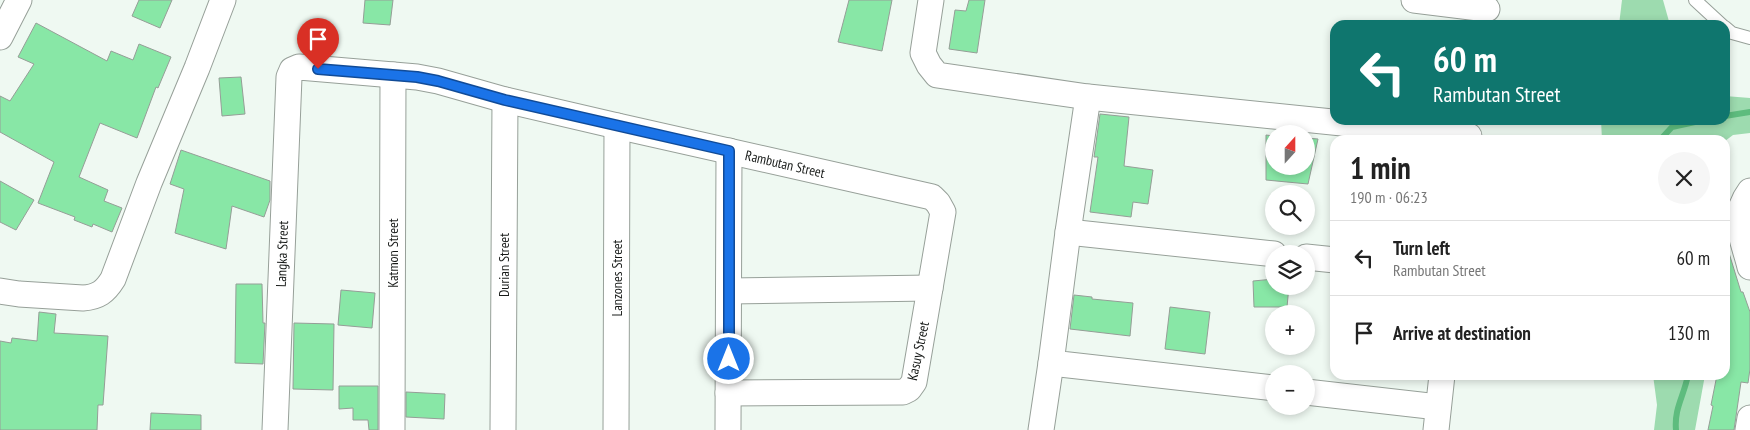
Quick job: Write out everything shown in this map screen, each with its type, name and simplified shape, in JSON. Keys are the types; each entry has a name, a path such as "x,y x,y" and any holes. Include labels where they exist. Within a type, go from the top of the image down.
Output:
{"street":[{"path":"0,37 20,0"},
{"path":"0,291 83,298 93,297 106,289 112,279 223,0"},
{"path":"931,0 923,53 928,65 937,75 1088,97 1330,119"},
{"path":"1414,0 1487,11"},
{"name":"Rambutan Street","path":"289,77 292,70 299,67 438,81 505,100 932,197"},
{"name":"Katmon Street","path":"392,430 393,75"},
{"name":"Langka Street","path":"274,430 289,77"},
{"path":"1041,430 1088,97"},
{"name":"Durian Street","path":"503,430 505,100"},
{"path":"1394,125 1470,132"},
{"name":"Lanzones Street","path":"616,430 617,126"},
{"path":"728,430 729,151"},
{"path":"1750,191 1742,204 1738,218 1750,267"},
{"name":"Kasuy Street","path":"728,393 903,392 909,389 914,382 943,212 932,197"},
{"path":"1068,232 1265,253"},
{"path":"1315,258 1330,259"},
{"path":"729,292 930,288"},
{"path":"1051,363 1265,387"},
{"path":"1315,394 1437,418 1441,380"},
{"path":"1748,430 1750,418"}],"lane":[{"path":"1695,0 1717,20"},
{"path":"1730,31 1750,38"}],"green space":[{"path":"1622,0 1663,0 1669,20 1620,20"},
{"path":"1730,96 1750,98 1750,133 1733,135 1730,137 1730,135 1602,135 1601,125 1730,125"},
{"path":"1654,380 1704,380 1695,430 1654,430 1657,405"}],"building":[{"path":"139,0 172,0 160,28 132,16"},
{"path":"365,0 393,0 390,25 363,23"},
{"path":"849,0 892,0 882,51 838,42"},
{"path":"969,0 985,0 977,53 949,49 955,10 966,11"},
{"path":"36,23 107,61 111,51 133,60 139,44 171,57 158,88 156,87 137,138 100,123 79,177 108,190 104,201 122,208 112,232 93,224 92,227 74,220 75,217 38,203 54,162 0,132 0,96 10,101 34,64 18,57"},
{"path":"241,77 245,114 222,116 219,78"},
{"path":"1100,114 1129,117 1124,166 1153,170 1148,204 1133,202 1131,217 1090,212 1098,157 1094,157"},
{"path":"1315,139 1318,139 1315,152"},
{"path":"181,150 270,181 270,200 264,217 232,206 226,249 175,233 184,189 170,184"},
{"path":"1266,175 1310,175 1308,184 1266,180"},
{"path":"0,181 34,200 16,230 0,222"},
{"path":"1730,256 1741,292 1743,292 1750,312 1750,369 1748,383 1741,382 1734,430 1708,430 1713,406 1711,405 1716,380 1730,380"},
{"path":"1265,280 1265,295 1288,295 1287,305 1254,307 1253,281"},
{"path":"236,284 262,284 263,323 265,323 263,364 235,363"},
{"path":"341,290 375,293 372,328 338,325"},
{"path":"1074,295 1092,297 1092,299 1133,303 1130,336 1070,329"},
{"path":"1170,307 1210,312 1205,354 1165,349"},
{"path":"39,312 56,314 54,333 108,336 103,405 98,405 97,430 0,430 0,341 11,343 12,338 37,341"},
{"path":"294,323 334,324 333,390 293,389"},
{"path":"339,386 378,386 378,430 369,430 368,420 353,420 353,408 339,409"},
{"path":"406,392 445,394 444,419 406,417"},
{"path":"151,413 201,415 201,430 150,430"}],"waterway":[{"path":"1730,115 1750,112"},
{"path":"1665,135 1672,127 1681,125"},
{"path":"1676,430 1676,415 1687,380"}],"route":[{"path":"318,69 417,77 438,81 505,100 729,151 729,359"}]}
